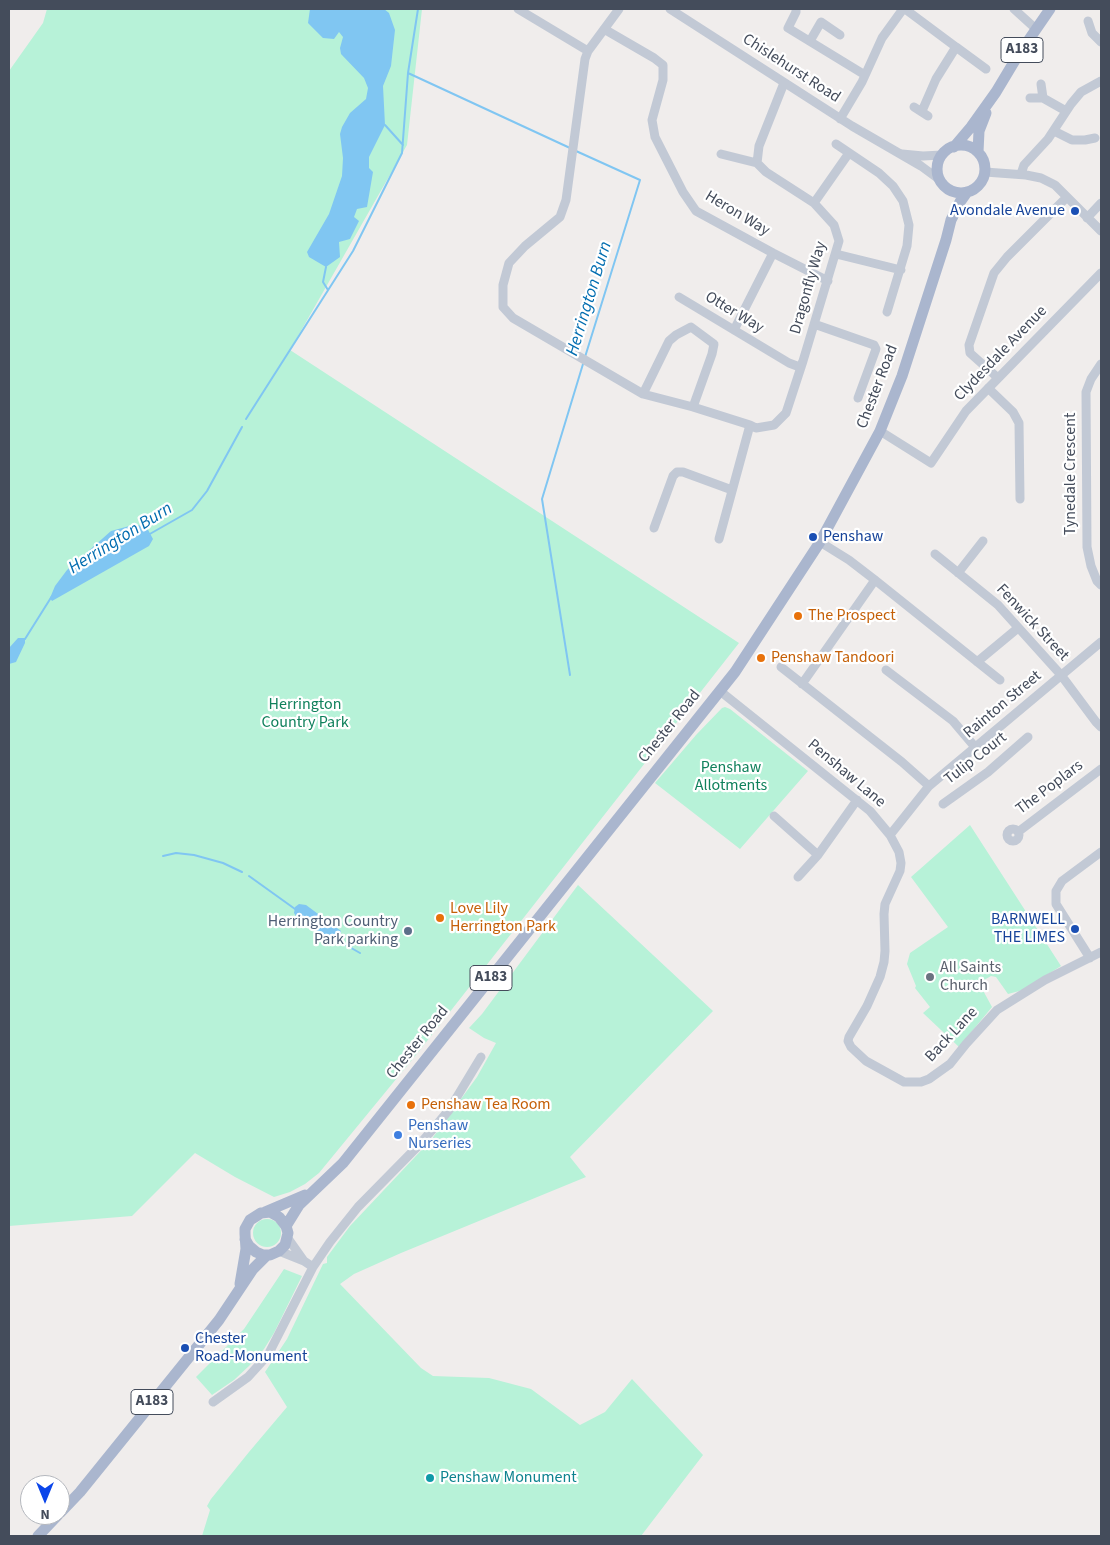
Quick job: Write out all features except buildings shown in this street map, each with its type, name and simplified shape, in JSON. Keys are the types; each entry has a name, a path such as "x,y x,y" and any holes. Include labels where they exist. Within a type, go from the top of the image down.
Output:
{"main road":[{"name":"A183","path":"954,147 996,92 1050,9"},
{"name":"A183","path":"978,152 979,131 996,92"},
{"path":"967,146 978,152 985,164 985,172 981,182 976,188 967,192 958,193 949,190 940,180 938,168 942,155 954,147 967,146"},
{"name":"A183","path":"949,190 951,220"},
{"name":"A183","path":"951,220 967,192"},
{"name":"Chester Road","path":"287,1232 294,1211 342,1163 735,672 820,542 880,431 902,376 951,220"},
{"name":"Chester Road","path":"265,1212 311,1192"},
{"path":"265,1212 279,1216 287,1232 285,1245 279,1251 267,1255 256,1252 245,1239 245,1229 250,1220 255,1215 265,1212"},
{"name":"A183","path":"239,1288 245,1257 245,1239"},
{"name":"A183","path":"70,1502 218,1320 253,1269 267,1255"},
{"name":"A183","path":"38,1536 48,1525"}],"street":[{"path":"518,9 588,51 619,9"},
{"name":"Chislehurst Road","path":"670,9 840,119 921,166 940,180"},
{"path":"796,9 788,28 865,75"},
{"path":"840,119 865,75 882,38 904,9 986,69"},
{"path":"1014,9 1036,29"},
{"path":"1088,21 1092,33 1101,42"},
{"path":"810,41 821,22 840,35"},
{"name":"Heron Way","path":"604,29 654,58 663,66 663,80 652,120 655,137 683,192 696,211 828,281"},
{"path":"921,111 936,79 956,47"},
{"name":"Dragonfly Way","path":"588,51 583,70 566,200 560,217 525,246 509,263 503,285 503,307 513,318 643,394 693,407 756,428 774,426 786,413 839,241 834,225 814,203 766,172 757,163"},
{"path":"1021,174 1024,166 1048,140 1080,92 1101,81"},
{"path":"721,154 757,163 759,146 784,83"},
{"path":"1041,84 1042,98"},
{"path":"1030,98 1042,98 1066,111"},
{"path":"1054,131 1072,140 1078,141 1095,138"},
{"path":"836,144 879,173 894,186 903,201 909,225 907,246 887,312"},
{"path":"814,203 849,153"},
{"path":"897,153 923,156 942,155"},
{"path":"985,172 1021,174 1041,178 1054,185 1101,231"},
{"path":"998,378 970,353 970,345 994,273 1007,257 1066,198"},
{"path":"1087,218 1101,203"},
{"path":"734,330 773,253"},
{"path":"836,254 901,270"},
{"name":"Clydesdale Avenue","path":"880,431 931,463 966,411 1101,272"},
{"name":"Otter Way","path":"679,297 789,363 797,366 802,363"},
{"path":"814,324 874,345 876,349 858,398"},
{"path":"643,394 669,341 676,335 691,328 714,344 693,407"},
{"name":"Tynedale Crescent","path":"1101,364 1091,379 1086,392 1087,547 1091,566 1097,581 1101,585"},
{"path":"988,388 1013,412 1019,423 1020,499"},
{"path":"719,539 750,425"},
{"path":"654,528 673,476 677,472 683,472 732,490"},
{"path":"958,573 983,541"},
{"path":"820,542 875,580 1000,680"},
{"name":"Fenwick Street","path":"935,554 998,605 1061,675 1099,725"},
{"path":"802,684 875,580"},
{"path":"977,662 1018,628"},
{"name":"Rainton Street","path":"890,835 929,786 1101,642"},
{"path":"780,666 902,762 929,786"},
{"path":"886,670 952,721 972,750"},
{"name":"Penshaw Lane","path":"720,691 870,811 890,835 899,852 900,871 885,904 884,962 868,1006 849,1037 848,1041 851,1047"},
{"name":"Tulip Court","path":"943,804 988,772 1028,737"},
{"name":"The Poplars","path":"1018,832 1101,769"},
{"path":"798,877 818,855 857,800"},
{"path":"774,816 818,855"},
{"path":"1090,958 1056,904 1056,891 1062,882 1101,852"},
{"name":"Back Lane","path":"851,1047 866,1061 892,1077 904,1082 921,1082 940,1072 950,1064 996,1010 1044,980 1101,952"},
{"path":"213,1402 248,1377 268,1355 313,1267 344,1224 419,1145 448,1110 481,1057"},
{"path":"287,1232 304,1261"},
{"path":"279,1251 304,1261 313,1267"}],"green space":[{"name":"Herrington Country Park","path":"47,9 422,9 407,145 290,350 739,643 420,1050 319,1173 305,1184 290,1192 274,1197 235,1177 195,1153 132,1216 9,1226 9,71 43,23"},
{"name":"Penshaw Allotments","path":"725,707 808,771 740,849 655,783 696,735"},
{"path":"970,825 1061,966 1023,990 1008,994 996,977 991,976 979,983 992,1007 959,1047 923,1013 930,1007 915,988 916,986 907,964 910,953 948,927 911,877"},
{"path":"578,885 713,1011 570,1157 586,1177 401,1253 354,1274 340,1284 421,1368 433,1376 489,1378 531,1389 580,1425 605,1412 632,1379 703,1455 641,1536 202,1536 210,1510 207,1506 211,1499 287,1407 265,1372 287,1339 323,1264 327,1263 327,1257 350,1226 431,1140 477,1077 496,1043 469,1028 482,1014"},
{"path":"267,1219 277,1223 281,1233 277,1243 267,1247 257,1243 253,1233 257,1223"},
{"path":"284,1269 302,1276 274,1333 264,1349 249,1366 234,1380 212,1395 196,1377 244,1329"}],"water":[{"path":"310,9 384,9 389,13 395,30 391,66 383,86 385,125 369,157 369,168 373,172 367,207 357,209 354,217 359,221 350,239 339,242 340,257 326,267 309,257 307,252 329,214 342,176 343,158 340,134 342,127 350,113 366,99 368,88 364,78 341,54 340,48 343,37 339,32 334,39 323,38 308,23"},
{"path":"133,525 146,526 153,539 149,546 52,601 50,598 55,586 67,570 111,531"},
{"path":"18,638 25,638 25,643 16,662 9,664 9,648"},
{"path":"299,904 306,905 341,931 341,939 332,944 305,922 297,918 294,913 295,907"}],"waterway":[{"name":"Herrington Burn","path":"418,9 408,73 570,148"},
{"name":"Herrington Burn","path":"246,419 353,251 402,153 408,73"},
{"path":"385,125 403,145"},
{"name":"Herrington Burn","path":"576,151 640,180 585,357"},
{"path":"326,267 323,282 328,290"},
{"name":"Herrington Burn","path":"570,675 542,499 583,364"},
{"name":"Herrington Burn","path":"148,535 192,510 207,491 242,427"},
{"name":"Herrington Burn","path":"25,639 52,596"},
{"path":"163,856 176,853 194,855 223,863 242,872"},
{"path":"249,876 295,909"},
{"path":"339,941 360,953"}],"place":[{"name":"Avondale Avenue","path":"1075,211"},
{"name":"Penshaw","path":"813,537"},
{"name":"The Prospect","path":"798,616"},
{"name":"Penshaw Tandoori","path":"761,658"},
{"name":"Love Lily Herrington Park","path":"440,918"},
{"name":"BARNWELL THE LIMES","path":"1075,929"},
{"name":"Herrington Country Park parking","path":"408,931"},
{"name":"All Saints Church","path":"930,977"},
{"name":"Penshaw Tea Room","path":"411,1105"},
{"name":"Penshaw Nurseries","path":"398,1135"},
{"name":"Chester Road-Monument","path":"185,1348"},
{"name":"Penshaw Monument","path":"430,1478"}]}
